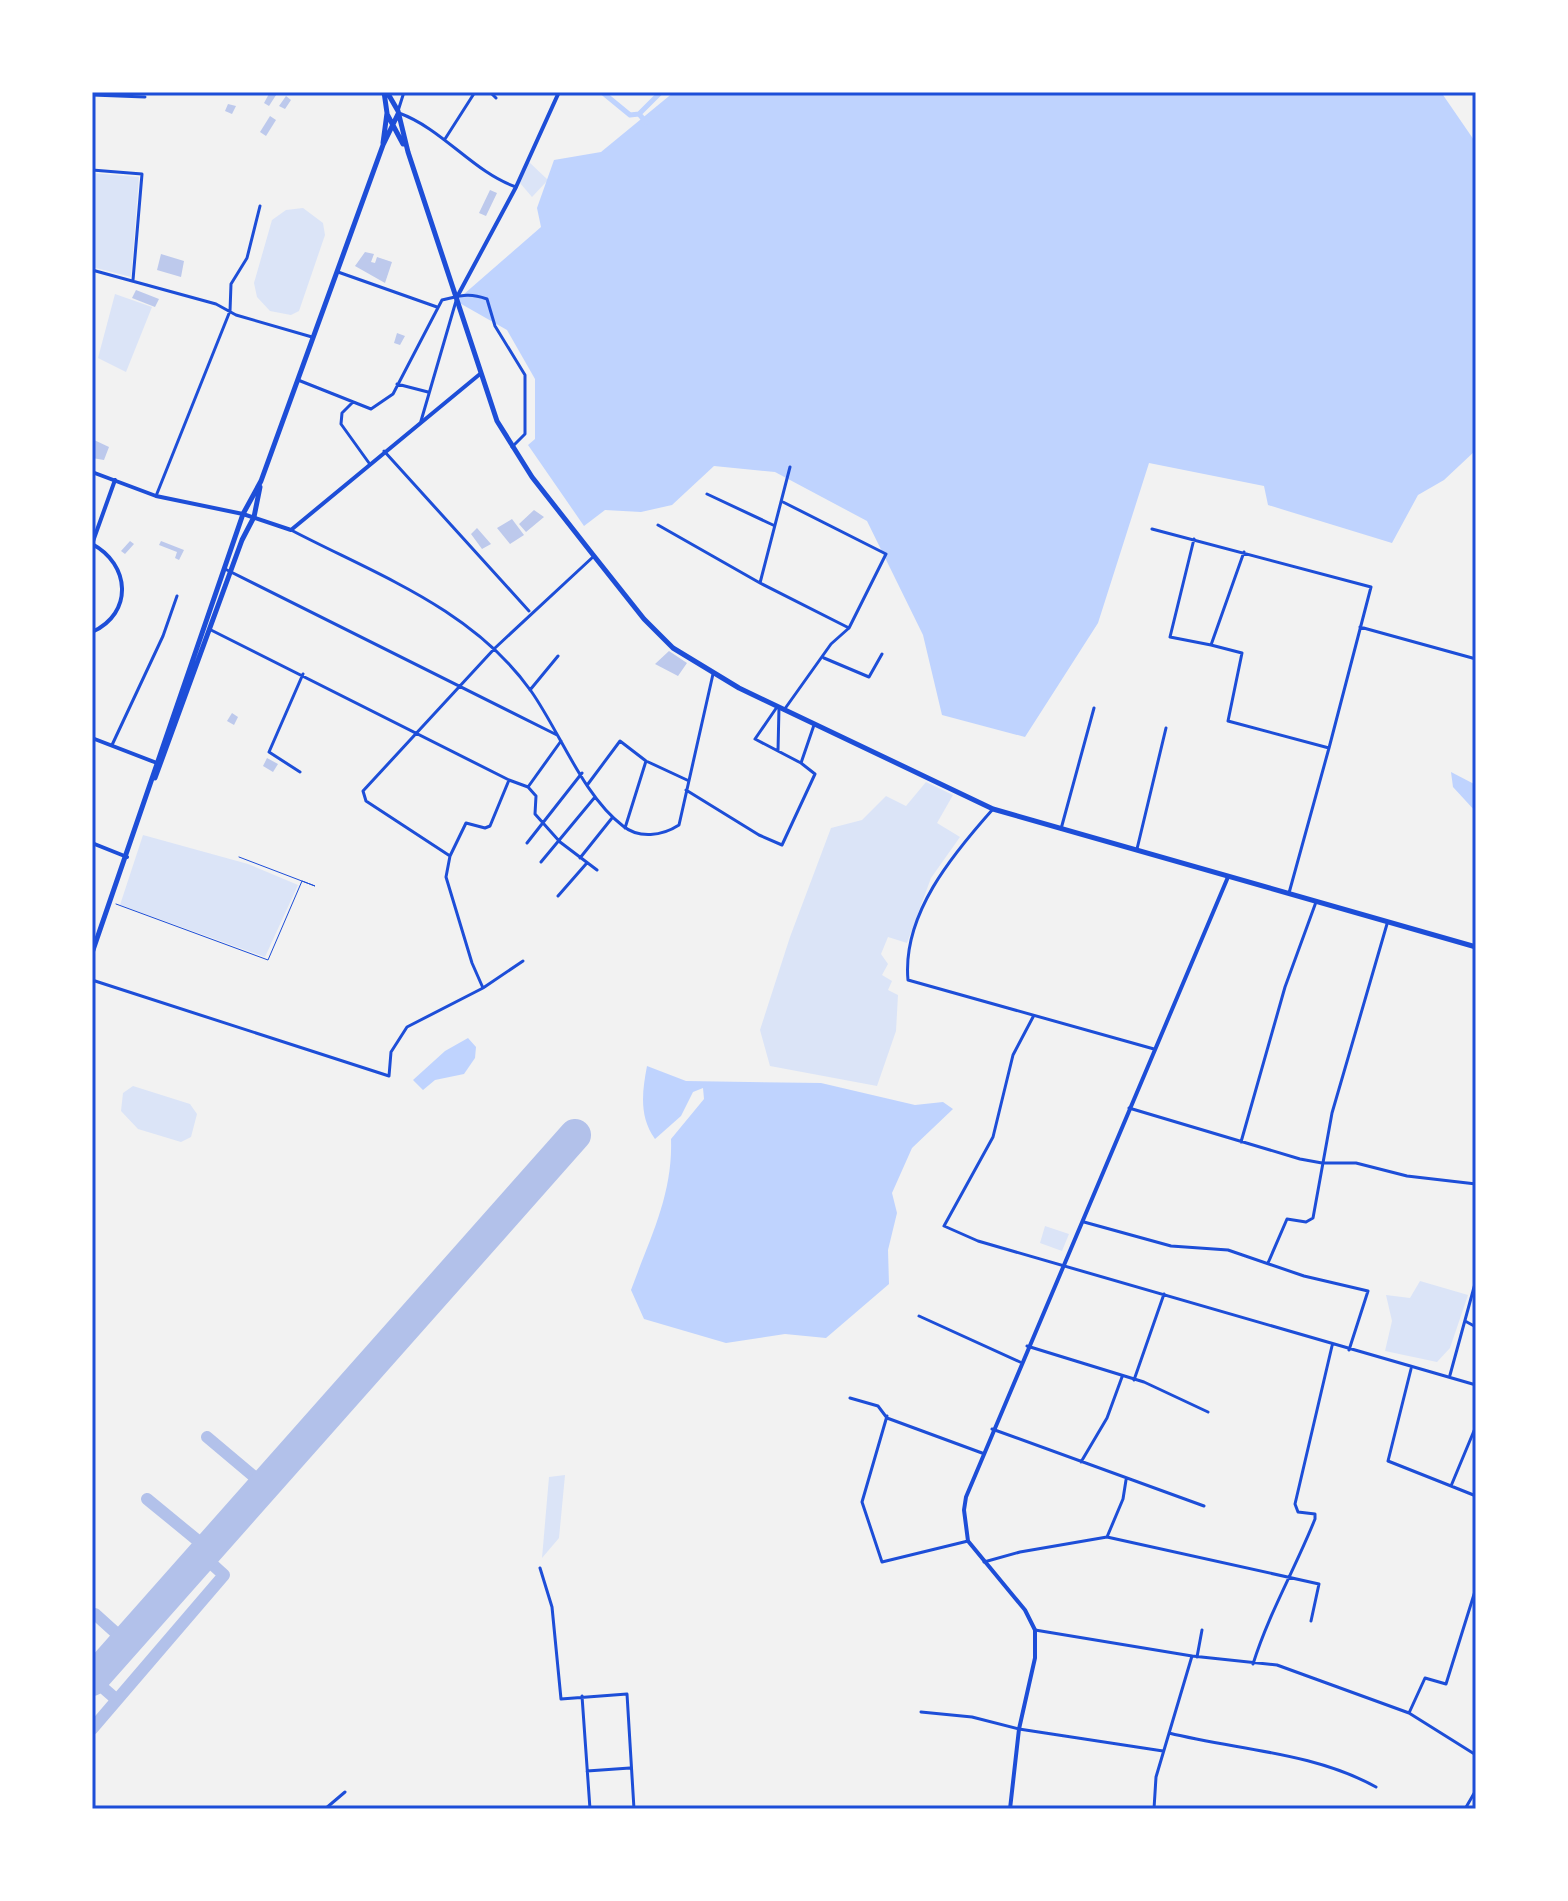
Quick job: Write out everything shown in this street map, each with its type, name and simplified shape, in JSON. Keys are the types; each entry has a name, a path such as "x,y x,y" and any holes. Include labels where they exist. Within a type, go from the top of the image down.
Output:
{"highway":[{"path":"385,92 398,112 408,152 497,421 512,447 657,634 713,673 780,708 993,809 1137,853 1476,947"},
{"path":"384,142 387,113 385,92"},
{"path":"387,113 394,103"},
{"path":"228,570 243,514 261,481 336,271 398,112"},
{"path":"387,113 408,152"},
{"path":"384,142 399,137"},
{"path":"92,953 218,596 254,517 261,481"}],"street":[{"path":"394,103 403,92"},
{"path":"403,92 398,112 445,139 501,182 516,187"},
{"path":"445,139 475,92"},
{"path":"490,92 496,98"},
{"path":"421,421 457,299 516,187 559,92"},
{"path":"92,95 145,97"},
{"path":"92,170 142,174 133,281"},
{"path":"156,496 230,311 231,284 247,258 260,206"},
{"path":"92,270 312,337"},
{"path":"336,271 437,307"},
{"path":"298,380 371,409 393,394 442,300 457,299 464,292 487,299 495,326 525,375 525,434 512,447"},
{"path":"291,530 480,374"},
{"path":"397,384 428,392"},
{"path":"353,402 342,413 341,424 369,463"},
{"path":"384,451 531,612"},
{"path":"760,583 790,467"},
{"path":"92,472 156,496 243,514 291,530 428,598 495,648 530,690 612,818 625,828 644,835 677,827 713,673"},
{"path":"92,632 113,618 123,590 115,562 92,544 115,480"},
{"path":"707,494 774,526"},
{"path":"686,790 781,845 815,774 801,763 755,739 824,658 831,644 849,628 886,554 783,502"},
{"path":"658,525 760,583 849,628"},
{"path":"1152,529 1371,587 1289,893"},
{"path":"1194,539 1170,637 1242,653 1228,721 1329,748"},
{"path":"1211,645 1244,552"},
{"path":"450,856 409,832 364,798 365,789 495,648 594,556"},
{"path":"228,570 561,738"},
{"path":"112,745 163,636 177,596"},
{"path":"1360,627 1476,659"},
{"path":"207,628 528,787 536,796 534,810 542,822 560,842 597,870"},
{"path":"824,658 869,677 882,654"},
{"path":"530,690 558,656"},
{"path":"300,772 269,750 303,674"},
{"path":"778,752 780,708"},
{"path":"1061,829 1094,708"},
{"path":"801,763 814,725"},
{"path":"1137,853 1166,728"},
{"path":"92,738 158,764"},
{"path":"528,787 561,738"},
{"path":"588,784 620,741 646,761 688,781"},
{"path":"625,828 646,761"},
{"path":"527,843 582,773"},
{"path":"483,988 472,963 446,877 450,856 466,823 485,828 490,826 509,780"},
{"path":"541,862 596,797"},
{"path":"993,809 956,853 926,901 907,958 908,980 1155,1050"},
{"path":"579,858 612,818"},
{"path":"92,843 127,857"},
{"path":"558,896 586,864"},
{"path":"1010,1809 1019,1729 1035,1658 1035,1630 1025,1610 968,1541 964,1510 992,1429 1084,1222 1228,877"},
{"path":"1241,1142 1285,987 1316,902"},
{"path":"1268,1263 1287,1219 1306,1222 1313,1218 1332,1113 1388,922"},
{"path":"92,980 389,1076 391,1052 407,1027 483,988 523,961"},
{"path":"1033,1017 1013,1055 993,1137 944,1226 978,1241 1411,1369 1450,1375 1476,1385"},
{"path":"1129,1108 1322,1163 1356,1163 1407,1176 1476,1184"},
{"path":"1084,1222 1171,1246 1228,1250 1368,1291 1349,1350"},
{"path":"1450,1375 1476,1280"},
{"path":"1134,1380 1164,1294"},
{"path":"919,1316 1020,1362"},
{"path":"1465,1321 1476,1327"},
{"path":"1027,1346 1134,1380 1208,1412"},
{"path":"1253,1664 1267,1620 1292,1576 1315,1519 1315,1514 1298,1512 1295,1504 1332,1346"},
{"path":"1411,1369 1388,1461 1476,1496"},
{"path":"1081,1462 1107,1418 1122,1377"},
{"path":"850,1398 878,1406 887,1416 982,1453"},
{"path":"887,1416 862,1502 882,1562 968,1541"},
{"path":"1451,1486 1476,1426"},
{"path":"992,1429 1204,1506"},
{"path":"1107,1537 1126,1480"},
{"path":"984,1562 1020,1552 1107,1537 1319,1584 1311,1621"},
{"path":"540,1568 552,1607 561,1699 627,1694 634,1809"},
{"path":"1409,1713 1425,1678 1446,1684 1476,1588"},
{"path":"1035,1630 1194,1656 1277,1665 1409,1713 1476,1755"},
{"path":"1154,1809 1156,1777 1202,1630"},
{"path":"582,1696 590,1809"},
{"path":"921,1712 998,1721 1019,1729 1163,1751"},
{"path":"1169,1733 1290,1757 1352,1774 1376,1787"},
{"path":"587,1771 630,1768"},
{"path":"1465,1809 1476,1790"},
{"path":"325,1809 345,1792"}],"path":[{"path":"110,902 268,960 296,894 302,881 315,886 239,857"}],"shaded area":[{"path":"529,162 548,180 532,197 520,183"},
{"path":"92,173 139,177 131,277 92,267"},
{"path":"303,208 323,223 325,235 299,311 291,315 270,311 257,297 254,283 272,220 286,210"},
{"path":"115,294 152,307 126,372 98,358"},
{"path":"926,782 953,795 937,823 960,837 931,878 907,943 888,937 881,954 888,964 882,975 892,981 888,990 898,995 896,1031 877,1086 770,1066 760,1030 790,937 831,828 862,820 886,796 906,806"},
{"path":"143,835 248,864 298,885 265,957 120,905"},
{"path":"133,1086 190,1104 197,1114 191,1137 181,1142 138,1129 121,1111 123,1093"},
{"path":"1045,1226 1069,1234 1062,1251 1040,1243"},
{"path":"1420,1281 1468,1295 1450,1348 1437,1362 1385,1351 1392,1321 1386,1295 1410,1298"},
{"path":"565,1475 559,1538 542,1558 549,1477"}],"water":[{"path":"674,92 1441,92 1476,143 1476,450 1444,480 1418,495 1392,543 1268,505 1264,486 1149,463 1098,623 1025,737 942,715 923,635 867,521 775,472 714,466 672,505 641,512 605,510 584,526 528,445 535,439 535,379 507,330 456,301 541,227 537,208 554,160 601,152"},
{"path":"1451,772 1476,785 1476,812 1453,787"},
{"path":"468,1038 476,1047 475,1058 464,1074 435,1080 423,1090 413,1080 445,1051"},
{"path":"647,1066 686,1081 821,1083 915,1105 943,1102 953,1109 912,1148 892,1193 897,1213 888,1250 889,1284 826,1338 785,1334 726,1343 644,1319 631,1290 664,1198 671,1139 704,1099 703,1088 693,1092 681,1116 655,1139 644,1113"}],"building":[{"path":"270,92 278,92 269,106 264,103"},
{"path":"286,96 291,100 285,109 279,106"},
{"path":"228,104 236,106 232,114 225,111"},
{"path":"270,116 276,120 266,136 260,132"},
{"path":"490,190 497,193 486,216 479,213"},
{"path":"365,252 374,254 371,262 375,263 377,257 392,262 385,283 355,266"},
{"path":"161,254 184,261 181,277 157,270"},
{"path":"136,290 159,299 155,307 132,298"},
{"path":"397,333 405,336 400,345 394,343"},
{"path":"92,439 109,447 104,460 92,458"},
{"path":"534,510 544,517 526,532 519,524"},
{"path":"512,519 524,535 510,544 497,528"},
{"path":"477,528 491,544 482,549 471,534"},
{"path":"130,541 134,544 125,554 121,551"},
{"path":"161,541 184,550 179,560 175,558 177,552 159,545"},
{"path":"669,651 687,663 678,676 655,664"},
{"path":"232,713 238,717 234,725 227,721"},
{"path":"267,758 278,764 273,772 263,766"}],"waterway":[{"path":"602,92 630,115 639,114"},
{"path":"646,122 639,114 661,92"}],"taxiway":[{"path":"207,1437 264,1485"},
{"path":"147,1499 208,1549"},
{"path":"92,1729 224,1575 202,1555"},
{"path":"95,1614 126,1642"},
{"path":"93,1679 117,1700"}],"runway":[{"path":"92,1680 575,1135"}]}
